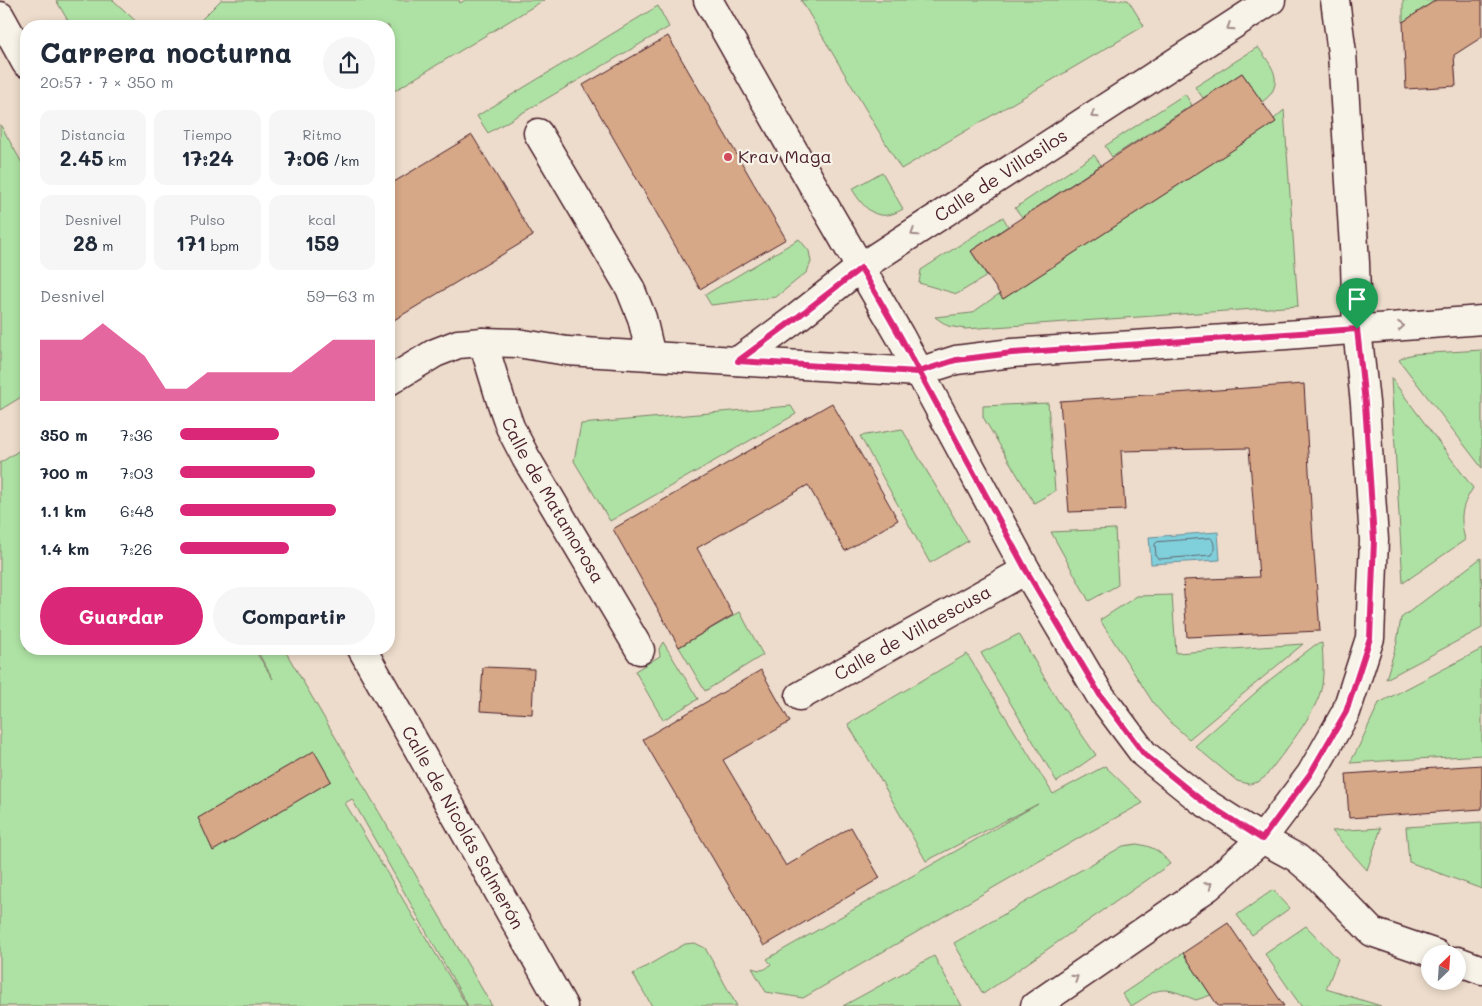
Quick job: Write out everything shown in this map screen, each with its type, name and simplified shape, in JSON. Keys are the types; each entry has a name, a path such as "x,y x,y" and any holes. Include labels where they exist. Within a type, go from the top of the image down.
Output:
{"street":[{"path":"708,0 900,336 1026,570 1100,695 1144,754 1201,800 1262,839 1297,858 1317,875 1372,932 1421,949"},
{"name":"Calle de Villasilos","path":"738,361 861,268 1271,0"},
{"path":"1035,1006 1208,887 1262,839 1310,774 1346,712 1370,638 1374,540 1365,403 1357,329 1342,62 1335,0"},
{"path":"0,16 20,52"},
{"path":"538,133 630,288 642,318 651,356"},
{"path":"395,377 435,353 458,344 483,342 517,343 567,351 918,372 956,360 1012,353 1482,320"},
{"name":"Calle de Matamorosa","path":"483,342 510,427 526,458 640,650"},
{"name":"Calle de Villaescusa","path":"800,696 1026,570"},
{"name":"Calle de Nicolás Salmerón","path":"365,655 563,1006"},
{"path":"1466,964 1482,970"}],"green space":[{"path":"56,0 113,0 135,20 68,20"},
{"path":"221,0 459,0 460,3 465,0 544,0 395,90 395,20 201,20"},
{"path":"801,0 1128,0 1144,26 901,169"},
{"path":"1403,0 1436,0 1403,22"},
{"path":"658,6 669,27 488,133 477,116"},
{"path":"1258,47 1271,67 1275,78 1273,90 1267,98 1262,102 1242,73 1203,98 1195,87"},
{"path":"1185,94 1192,105 1112,157 1105,146"},
{"path":"1284,110 1298,306 965,329 948,326 935,317 972,313 999,294 1003,299 1275,122 1274,119"},
{"path":"0,124 20,159 20,398 0,410"},
{"path":"1094,155 1101,165 1022,217 1015,208"},
{"path":"882,172 903,209 886,215 879,215 867,209 852,189"},
{"path":"1003,217 1008,226 971,251 987,276 957,294 919,283 921,270"},
{"path":"799,239 809,251 811,262 807,272 776,297 711,305 705,295"},
{"path":"1482,350 1482,468 1399,360 1414,354"},
{"path":"1391,378 1473,488 1463,507 1462,513 1465,540 1403,583"},
{"path":"1048,403 1055,491 1034,503 983,417 983,406"},
{"path":"791,406 796,414 610,521 574,461 581,424"},
{"path":"902,429 968,541 930,563 860,436"},
{"path":"20,450 20,655 258,655 273,679 259,655 287,655 492,1006 468,1006 352,799 345,803 467,1006 0,1006 0,463"},
{"path":"1115,529 1118,585 1089,601 1051,532"},
{"path":"1481,558 1482,628 1386,679 1397,642 1401,618"},
{"path":"1172,595 1176,653 1303,644 1189,739 1154,704 1100,620 1137,596"},
{"path":"740,612 763,655 705,691 679,647"},
{"path":"1019,634 1057,699 1096,755 1057,782 981,653"},
{"path":"663,642 698,699 663,720 635,671 660,656 659,649"},
{"path":"1322,643 1322,685 1314,708 1266,776 1258,782 1249,784 1237,781 1195,746 1271,679 1315,645"},
{"path":"1482,649 1482,755 1350,763 1379,703"},
{"path":"967,654 1053,794 1105,766 1143,803 803,998 766,992 752,968 760,970 767,968 771,964 767,959 1038,804 926,861 848,724"},
{"path":"1482,822 1482,889 1409,862 1406,827"},
{"path":"1381,828 1367,870 1332,831"},
{"path":"1137,844 1156,850 1170,864 983,994 954,943 1123,846"},
{"path":"1273,890 1290,908 1252,935 1237,915"},
{"path":"1306,926 1338,959 1326,989 1381,1006 1301,1006 1265,954"},
{"path":"695,943 705,948 737,1006 652,1006 633,974 685,944"},
{"path":"1183,953 1211,995 1196,1000 1175,992 1160,990 1131,1006 1122,994"},
{"path":"934,956 962,1006 843,1006"}],"water":[{"path":"1218,532 1220,560 1151,564 1149,537"}],"building":[{"path":"1436,0 1482,0 1482,37 1454,55 1456,86 1406,89 1403,22"},
{"path":"668,36 786,239 700,289 583,85"},
{"path":"1242,73 1276,122 1003,299 971,251"},
{"path":"472,135 533,236 395,319 395,181"},
{"path":"1304,384 1320,631 1187,637 1183,580 1259,577 1249,448 1121,451 1125,510 1069,512 1060,401"},
{"path":"832,403 898,520 845,551 808,485 697,548 733,615 679,647 613,529"},
{"path":"483,667 534,669 532,714 480,711"},
{"path":"761,670 790,722 723,760 786,866 851,827 880,878 764,946 643,739"},
{"path":"314,751 331,781 213,851 198,818"},
{"path":"1482,765 1482,809 1349,818 1346,774"},
{"path":"1228,923 1284,1006 1218,1006 1183,953"}],"place":[{"name":"Krav Maga","path":"728,157"}],"route":[{"path":"1357,329 1012,353 956,360 918,372 738,361 861,268 900,336 918,372 1026,570 1100,695 1144,754 1201,800 1262,839 1310,774 1346,712 1370,638 1374,540 1365,403 1357,329"}]}
